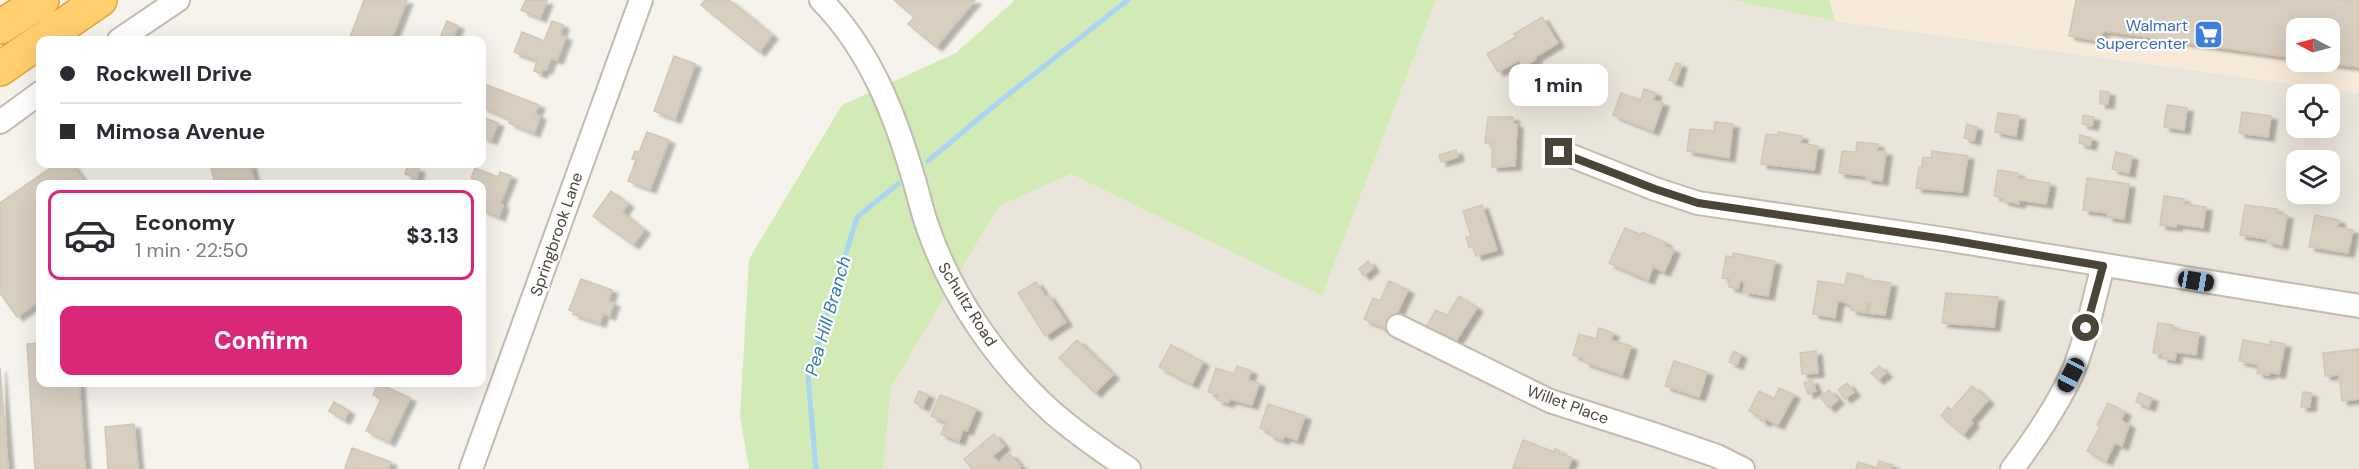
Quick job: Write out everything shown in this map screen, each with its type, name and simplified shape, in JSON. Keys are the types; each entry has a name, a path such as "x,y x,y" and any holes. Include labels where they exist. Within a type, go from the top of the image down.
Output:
{"highway":[{"path":"0,27 42,0"},
{"path":"48,36 100,0"},
{"path":"0,69 36,44"}],"street":[{"path":"125,36 178,0"},
{"name":"Springbrook Lane","path":"471,469 641,0"},
{"name":"Schultz Road","path":"820,0 852,35 882,88 897,125 934,243 949,277 974,319 1036,396 1077,432 1129,469"},
{"path":"0,122 36,96"},
{"path":"1559,152 1698,203 1944,239 2359,306"},
{"path":"2012,469 2049,415 2071,375 2082,344 2103,266"},
{"name":"Willet Place","path":"1398,326 1550,401 1718,456 1743,469"}],"shaded area":[{"path":"1436,0 1731,0 1835,21 2294,84 2286,84 2286,138 2340,138 2340,90 2359,93 2359,469 883,469 891,387 999,206 1071,174 1322,296"},
{"path":"1829,0 2359,0 2359,93 2340,90 2340,84 2294,84 1835,21"}],"green space":[{"path":"1015,0 1436,0 1322,296 1071,174 999,206 891,387 883,469 749,469 740,416 749,259 842,105 956,53"},
{"path":"1731,0 1829,0 1835,21"}],"building":[{"path":"364,0 407,0 393,36 350,36"},
{"path":"526,0 547,1 540,18 521,10"},
{"path":"705,0 729,0 772,35 759,52 701,5"},
{"path":"894,0 975,0 936,47 908,24 914,17"},
{"name":"Walmart Supercenter","path":"2076,0 2359,0 2359,67 2340,65 2340,18 2286,18 2286,57 2105,31 2094,40 2069,36"},
{"path":"1542,17 1558,43 1523,67 1519,60 1498,72 1487,54 1516,37 1514,34"},
{"path":"447,21 458,26 454,36 441,35"},
{"path":"552,21 563,25 560,35 566,37 557,60 551,58 546,70 543,69 541,74 534,71 537,60 514,52 522,32 544,41"},
{"path":"674,56 695,64 675,119 654,111"},
{"path":"1676,63 1681,64 1676,82 1669,80"},
{"path":"486,85 539,105 535,114 540,116 534,133 509,123 510,119 486,109"},
{"path":"1644,89 1656,93 1653,100 1663,103 1653,131 1613,115 1621,93 1641,100"},
{"path":"2100,91 2109,92 2108,104 2100,104"},
{"path":"2167,105 2187,108 2184,130 2164,127"},
{"path":"2242,112 2271,116 2268,137 2239,133"},
{"path":"1998,113 2019,116 2016,136 1995,132"},
{"path":"2083,115 2094,117 2092,126 2082,124"},
{"path":"1488,117 1513,117 1513,124 1517,124 1515,166 1492,167 1492,143 1485,143"},
{"path":"486,118 498,123 491,140 486,138"},
{"path":"1715,122 1733,124 1729,158 1687,151 1690,129 1714,131"},
{"path":"1967,124 1977,127 1974,141 1964,138"},
{"path":"647,132 669,140 650,189 628,181 636,160 632,159 635,151 639,152"},
{"path":"1778,132 1802,136 1801,143 1818,146 1814,170 1761,164 1766,134 1778,135"},
{"path":"2080,135 2092,138 2090,146 2079,143"},
{"path":"1857,142 1878,144 1877,151 1886,152 1882,181 1866,179 1867,176 1839,173 1842,151 1856,152"},
{"path":"1456,150 1458,157 1441,162 1439,155"},
{"path":"1932,151 1968,156 1962,192 1916,188 1923,157 1931,158"},
{"path":"2116,152 2132,156 2129,173 2112,169"},
{"path":"50,168 74,168 83,180 36,180 36,303 17,317 0,293 0,203"},
{"path":"211,168 251,168 254,180 214,180"},
{"path":"407,168 419,169 417,178 405,174"},
{"path":"475,168 498,177 500,172 511,176 500,203 503,205 499,217 486,212 486,180 471,178"},
{"path":"1998,170 2018,173 2018,178 2050,183 2046,204 2019,200 2019,204 2003,201 2003,198 1994,196"},
{"path":"2087,178 2129,184 2124,219 2107,217 2108,213 2083,210"},
{"path":"611,191 628,204 622,212 644,230 633,245 593,216"},
{"path":"2164,196 2184,199 2184,204 2206,207 2203,228 2177,224 2176,227 2160,225"},
{"path":"1482,205 1497,250 1476,256 1473,246 1469,247 1466,237 1471,236 1463,211"},
{"path":"2245,205 2277,209 2276,213 2287,215 2282,245 2267,242 2267,239 2240,235"},
{"path":"2315,215 2339,220 2338,227 2353,230 2348,253 2309,247"},
{"path":"1625,228 1641,235 1642,232 1666,243 1665,246 1674,250 1664,272 1653,267 1648,280 1609,263"},
{"path":"1733,253 1775,261 1768,296 1743,292 1745,282 1740,281 1738,289 1729,287 1730,279 1722,278 1726,256 1732,257"},
{"path":"1368,261 1373,268 1364,276 1359,269"},
{"path":"1847,273 1863,276 1863,279 1891,283 1885,315 1868,313 1870,303 1867,303 1866,313 1851,310 1851,305 1838,300 1835,318 1813,314 1818,281 1845,285"},
{"path":"581,279 612,290 608,301 614,303 609,316 603,313 600,323 573,314 574,312 569,310"},
{"path":"1389,281 1408,290 1389,330 1364,319 1373,298 1380,301"},
{"path":"1036,282 1066,322 1045,336 1018,293"},
{"path":"1946,293 1998,297 1994,327 1942,323"},
{"path":"1459,296 1477,308 1452,347 1424,330 1436,310 1447,316"},
{"path":"2158,323 2173,325 2173,329 2199,333 2196,355 2176,352 2175,360 2162,358 2162,354 2153,353"},
{"path":"1599,328 1613,333 1611,340 1631,346 1622,375 1584,362 1585,359 1573,355 1579,334 1596,339"},
{"path":"1077,340 1113,375 1095,393 1059,358"},
{"path":"2243,340 2270,345 2270,341 2285,344 2279,374 2257,373 2259,365 2239,361"},
{"path":"36,343 36,387 79,387 85,469 35,469 27,344"},
{"path":"1171,345 1203,362 1192,384 1159,367"},
{"path":"2359,349 2359,399 2342,401 2339,375 2325,376 2323,353"},
{"path":"1734,351 1741,355 1737,365 1729,362"},
{"path":"1816,351 1818,373 1802,374 1800,353"},
{"path":"1674,361 1707,372 1699,397 1665,386"},
{"path":"1237,366 1251,371 1248,380 1259,383 1252,405 1230,399 1228,403 1217,400 1219,395 1208,392 1216,368 1234,374"},
{"path":"1879,366 1886,373 1878,380 1871,373"},
{"path":"0,368 8,469 0,469"},
{"path":"1812,380 1816,391 1808,394 1804,383"},
{"path":"1847,383 1854,392 1845,399 1838,390"},
{"path":"1972,386 1988,400 1970,421 1973,423 1963,435 1941,416 1948,407 1951,410"},
{"path":"376,387 387,387 410,398 389,442 366,431 381,399 373,395"},
{"path":"1779,388 1794,395 1778,425 1766,419 1765,422 1760,420 1761,417 1749,411 1759,391 1774,399"},
{"path":"1829,390 1838,400 1829,408 1820,397"},
{"path":"919,391 928,395 923,407 914,402"},
{"path":"2303,392 2311,393 2310,407 2301,407"},
{"path":"2139,393 2152,398 2149,407 2136,402"},
{"path":"940,395 976,409 967,431 963,429 959,441 941,434 946,422 931,416"},
{"path":"334,402 349,411 344,420 329,411"},
{"path":"2108,403 2125,412 2121,420 2129,425 2122,446 2115,443 2106,461 2087,451 2100,427 2097,425"},
{"path":"1268,404 1305,416 1297,440 1284,436 1283,440 1269,435 1270,432 1260,428"},
{"path":"134,424 138,469 108,469 105,427"},
{"path":"994,434 1004,446 993,456 999,463 1010,454 1021,467 1018,469 972,469 964,459"},
{"path":"1523,440 1554,452 1555,449 1572,458 1568,469 1513,468"},
{"path":"352,448 391,462 388,469 345,468"},
{"path":"1879,461 1892,465 1891,469 1856,469 1858,462 1877,468"}],"waterway":[{"name":"Pea Hill Branch","path":"928,161 1128,0"},
{"name":"Pea Hill Branch","path":"816,469 808,377 857,217 898,184"}],"place":[{"name":"Walmart Supercenter","path":"2209,34"}],"route":[{"path":"1559,152 1698,203 1944,239 2103,266 2086,328"}]}
